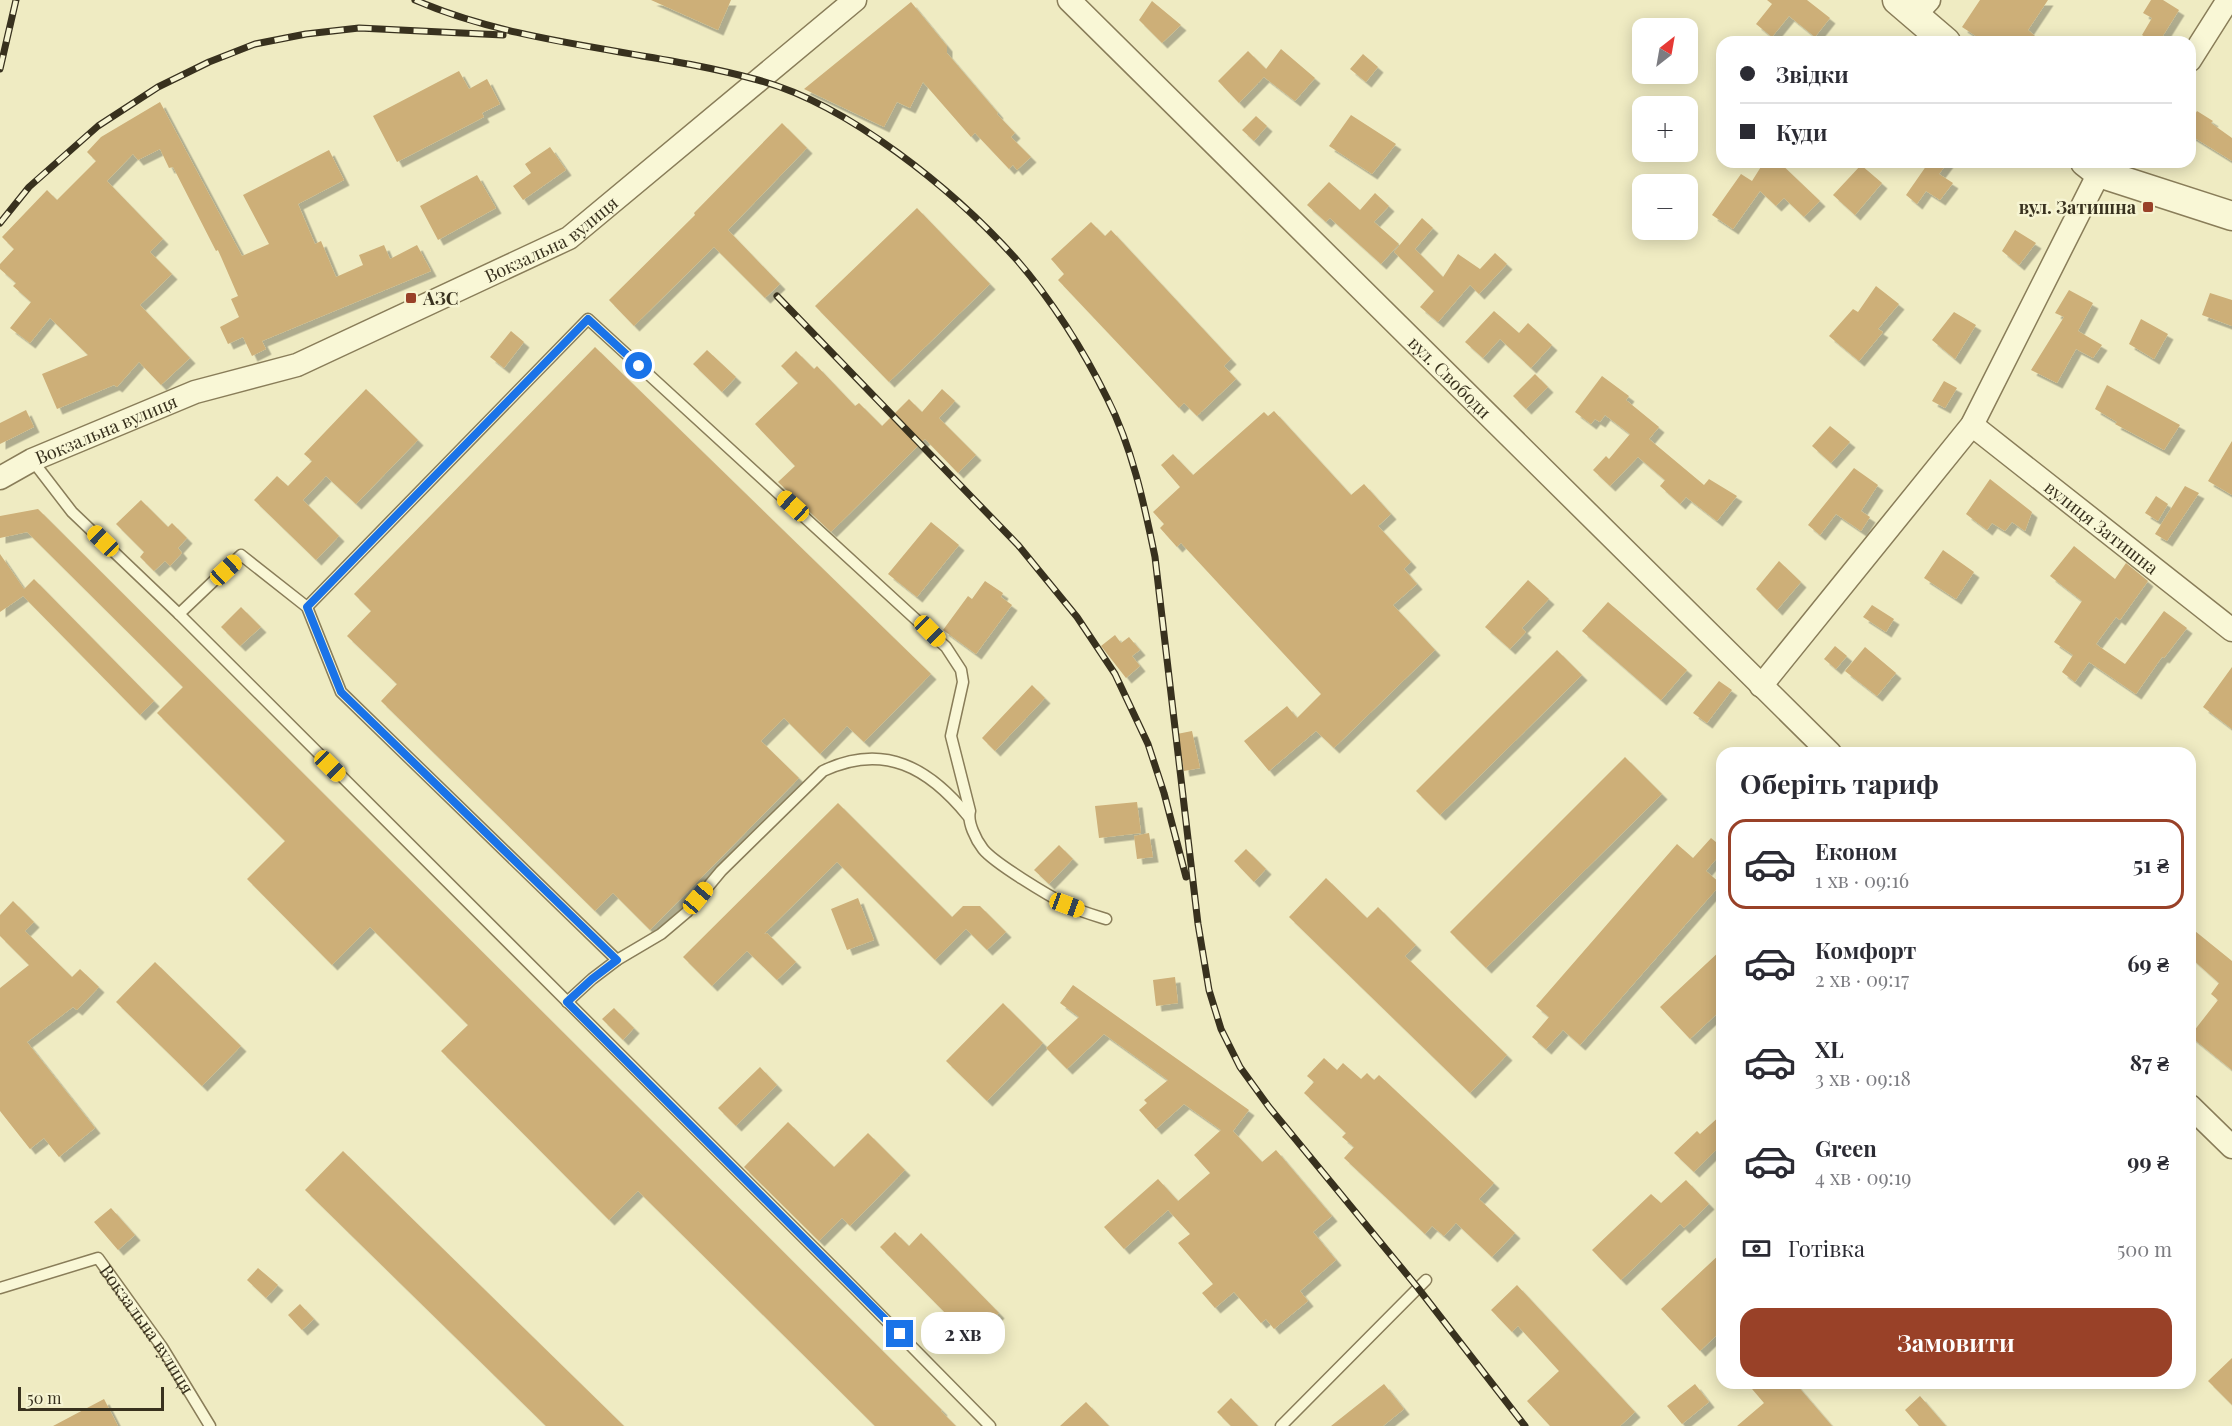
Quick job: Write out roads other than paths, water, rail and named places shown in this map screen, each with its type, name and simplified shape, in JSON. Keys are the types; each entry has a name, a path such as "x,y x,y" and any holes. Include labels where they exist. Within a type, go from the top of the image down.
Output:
{"street":[{"name":"Вокзальна вулиця","path":"0,478 32,460 195,392 297,364 569,238 855,0"},
{"name":"вул. Свободи","path":"1069,0 1824,747"},
{"path":"2196,51 2228,0"},
{"path":"1914,5 1941,36"},
{"path":"1761,686 1972,424 2107,169 2230,212"},
{"name":"вулиця Затишна","path":"1972,424 2232,630"},
{"path":"2196,1112 2232,1147"}],"lane":[{"path":"307,607 588,319 921,623 957,660 963,682 951,736 970,811 968,816"},
{"path":"32,460 72,512 178,614 990,1426"},
{"path":"178,614 242,555 307,607 341,692 617,960"},
{"path":"567,1002 617,960 661,934 687,912 721,872 823,771 838,764 876,758 895,761 914,768 934,780 952,796 968,816 983,850 1067,905 1106,919"},
{"name":"Вокзальна вулиця","path":"0,1288 98,1258 162,1347 210,1426"},
{"path":"1281,1426 1426,1280"}],"railway":[{"path":"0,69 16,0"},
{"path":"415,0 456,16 499,28 758,80 828,108 863,129 931,178 991,232 1042,291 1088,362 1107,398 1124,436 1142,496 1155,557 1198,924 1209,990 1221,1029 1240,1067 1269,1107 1418,1288 1525,1426"},
{"path":"0,223 29,187 98,126 158,87 209,62 255,44 306,34 359,28 503,35"},
{"path":"777,296 1018,545 1077,617 1115,674 1148,744 1164,793 1186,877"}],"place":[{"name":"вул. Затишна","path":"2148,207"},
{"name":"АЗС","path":"411,298"}]}
